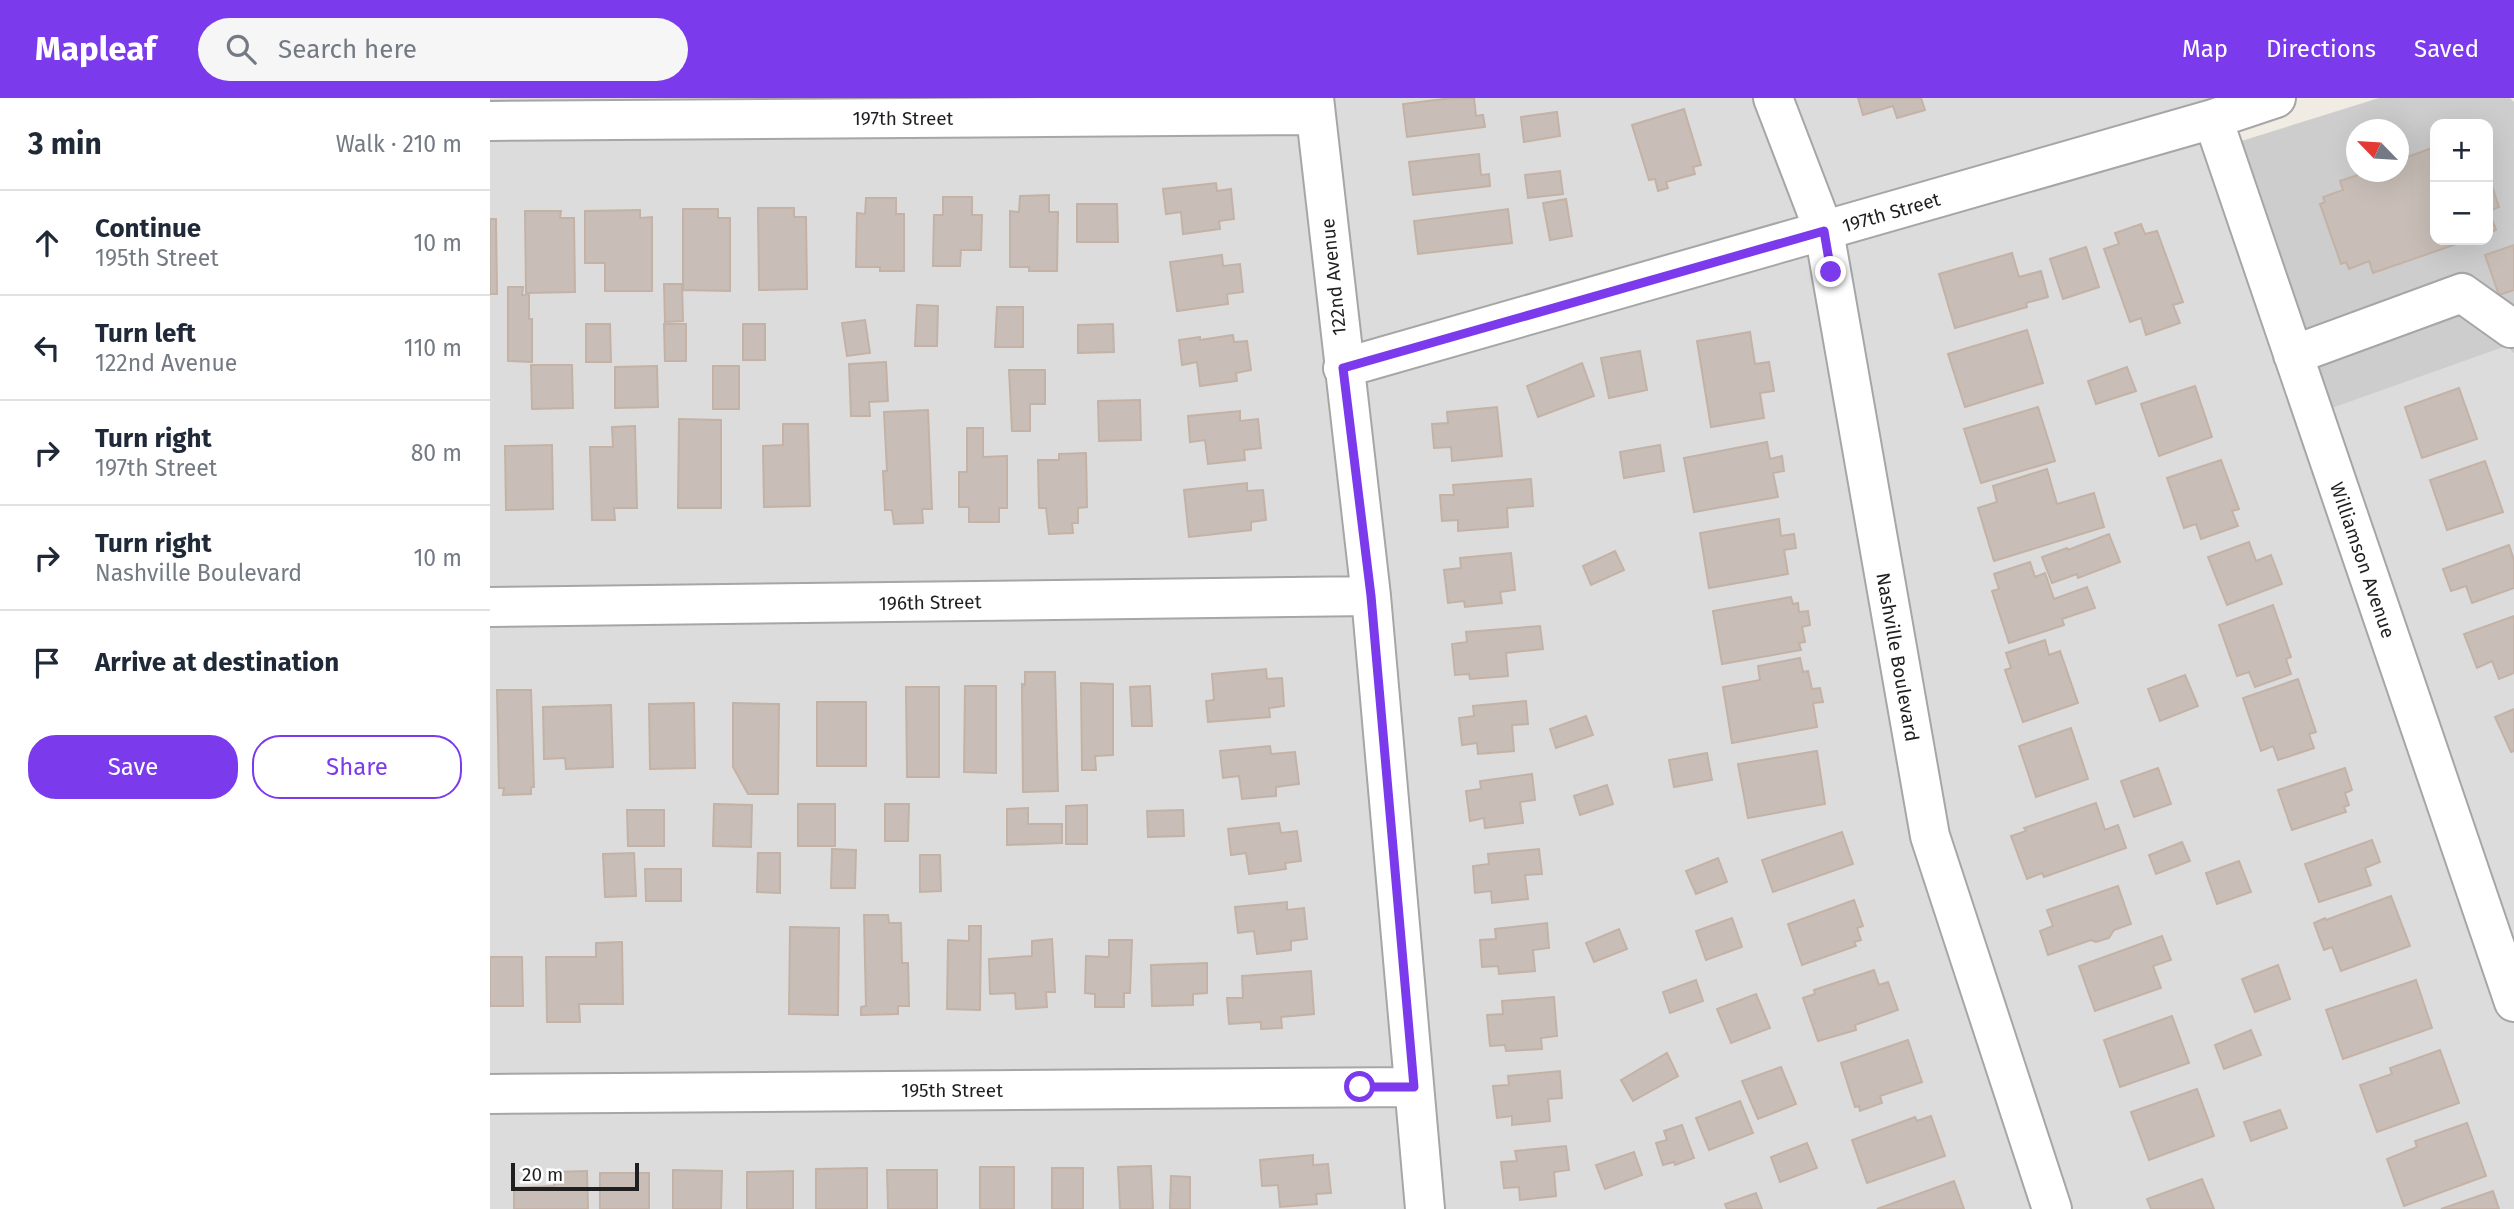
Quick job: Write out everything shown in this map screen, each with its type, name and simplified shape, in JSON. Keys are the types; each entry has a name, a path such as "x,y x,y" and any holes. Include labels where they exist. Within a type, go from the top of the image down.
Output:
{"street":[{"name":"Nashville Boulevard","path":"1773,98 1824,231 1930,836 2052,1209"},
{"name":"197th Street","path":"1343,368 2213,119 2276,98"},
{"name":"197th Street","path":"490,121 1315,106"},
{"name":"122nd Avenue","path":"1315,106 1371,596 1425,1209"},
{"name":"Williamson Avenue","path":"2213,119 2514,1002"},
{"path":"2294,355 2462,293 2511,328 2514,327"},
{"name":"196th Street","path":"490,607 1371,596"},
{"name":"195th Street","path":"490,1094 1414,1087"}],"shaded area":[{"path":"490,98 2219,98 2235,143 2514,354 2514,1209 490,1209"},
{"path":"2379,98 2510,98 2514,102 2514,354 2506,346 2329,409 2235,143"}],"building":[{"path":"1474,98 1476,116 1483,115 1485,127 1407,137 1403,104"},
{"path":"1858,98 1921,98 1925,110 1897,118 1893,106 1863,115"},
{"path":"1684,109 1701,165 1693,167 1695,174 1666,182 1668,188 1658,191 1655,179 1649,180 1632,125"},
{"path":"1557,112 1560,136 1524,142 1521,117"},
{"path":"2430,149 2430,245 2454,245 2373,273 2369,261 2349,269 2346,262 2341,264 2320,204 2325,202 2323,197 2343,190 2340,181 2346,179 2346,182 2409,182 2409,156"},
{"path":"1479,154 1481,175 1489,174 1490,186 1413,195 1409,162"},
{"path":"1560,171 1563,194 1528,198 1525,175"},
{"path":"1216,183 1217,191 1231,189 1234,219 1219,221 1220,229 1183,234 1181,212 1166,214 1163,189"},
{"path":"2493,189 2499,207 2493,209"},
{"path":"1049,195 1049,212 1058,212 1057,271 1029,271 1029,267 1010,267 1010,211 1019,212 1020,196"},
{"path":"943,197 972,197 972,215 982,215 981,250 961,250 960,266 933,266 934,215 943,215"},
{"path":"866,198 896,198 896,214 904,214 904,271 856,267 857,213 865,214"},
{"path":"1566,199 1572,236 1550,240 1543,203"},
{"path":"1077,204 1117,204 1118,242 1077,242"},
{"path":"758,208 794,208 794,217 806,217 807,289 759,290"},
{"path":"683,209 718,209 718,218 730,218 730,291 683,290"},
{"path":"1508,209 1512,243 1418,254 1414,221"},
{"path":"640,210 640,218 652,217 652,291 605,291 605,263 585,263 585,211"},
{"path":"525,211 561,211 560,218 574,218 575,292 526,293"},
{"path":"490,219 496,219 497,294 490,294"},
{"path":"2141,224 2145,234 2157,231 2183,302 2173,305 2180,323 2146,335 2141,318 2130,322 2104,249 2119,244 2115,233"},
{"path":"2514,245 2514,290 2499,295 2485,255"},
{"path":"2086,247 2099,287 2063,299 2050,259"},
{"path":"2012,253 2019,277 2041,271 2048,297 2026,303 2027,307 1955,328 1939,274"},
{"path":"1222,255 1223,266 1240,264 1243,292 1227,294 1228,304 1177,311 1170,262"},
{"path":"664,284 682,284 683,321 665,322"},
{"path":"508,287 523,287 522,295 529,294 532,362 508,361"},
{"path":"917,305 938,306 937,346 915,346"},
{"path":"997,307 1023,307 1023,347 995,347"},
{"path":"865,320 870,353 847,356 842,323"},
{"path":"586,324 610,324 611,362 586,362"},
{"path":"664,324 686,324 686,361 665,361"},
{"path":"743,324 765,324 765,360 743,360"},
{"path":"1113,324 1114,352 1078,353 1078,325"},
{"path":"2027,330 2043,383 1965,407 1948,354"},
{"path":"1750,332 1755,364 1769,362 1774,391 1760,393 1764,418 1711,427 1697,341"},
{"path":"1233,335 1234,342 1247,341 1251,370 1236,373 1237,381 1200,386 1197,362 1182,365 1179,340"},
{"path":"1640,351 1647,390 1609,398 1601,358"},
{"path":"886,362 888,401 869,402 870,416 851,416 849,364"},
{"path":"1582,363 1594,396 1538,417 1527,386"},
{"path":"531,365 572,365 573,408 532,409"},
{"path":"657,366 658,407 615,408 615,367"},
{"path":"713,366 739,366 739,409 713,409"},
{"path":"2127,367 2136,391 2096,404 2088,381"},
{"path":"1009,370 1045,370 1045,404 1030,404 1030,431 1012,431"},
{"path":"2195,386 2212,437 2159,456 2141,404"},
{"path":"2459,388 2477,439 2422,458 2405,407"},
{"path":"1140,400 1141,440 1099,441 1098,401"},
{"path":"1497,407 1502,456 1452,461 1451,447 1434,448 1432,424 1448,423 1447,412"},
{"path":"2038,407 2055,461 1981,483 1964,429"},
{"path":"928,410 932,509 922,509 923,523 894,524 892,510 885,510 883,471 887,471 884,412"},
{"path":"1240,411 1240,421 1258,419 1261,448 1244,450 1245,460 1208,464 1205,440 1190,442 1188,416"},
{"path":"679,419 721,420 721,508 678,508"},
{"path":"783,424 808,424 810,506 764,507 763,446 783,445"},
{"path":"635,426 637,508 614,508 615,520 592,520 590,447 613,447 612,427"},
{"path":"967,428 983,428 983,457 1007,456 1007,508 999,508 999,522 969,522 969,507 959,507 959,472 967,472"},
{"path":"1767,442 1770,459 1782,456 1784,471 1773,473 1778,497 1694,512 1684,458"},
{"path":"552,445 553,509 506,510 505,446"},
{"path":"1660,445 1664,471 1624,478 1620,452"},
{"path":"1086,453 1087,507 1078,508 1078,523 1072,523 1073,533 1049,534 1046,508 1039,508 1038,460 1059,460 1059,454"},
{"path":"2221,460 2239,509 2232,511 2238,526 2201,539 2196,524 2184,528 2167,478"},
{"path":"2485,461 2503,512 2447,530 2430,480"},
{"path":"2047,469 2057,504 2094,493 2104,527 1994,561 1978,508 1997,502 1993,486"},
{"path":"1531,479 1533,506 1507,508 1508,527 1458,531 1458,520 1442,521 1440,495 1454,495 1453,485"},
{"path":"1247,483 1247,491 1263,490 1266,520 1251,522 1251,530 1189,537 1184,490"},
{"path":"1779,519 1781,536 1794,534 1796,548 1784,550 1788,574 1709,588 1700,533"},
{"path":"2109,534 2120,562 2078,578 2077,574 2052,583 2042,557"},
{"path":"2249,542 2256,561 2271,555 2282,584 2227,605 2208,557"},
{"path":"2509,545 2514,560 2514,588 2472,603 2466,586 2451,591 2443,569"},
{"path":"1615,551 1624,570 1591,585 1583,566"},
{"path":"1511,553 1515,590 1500,592 1502,603 1465,607 1464,601 1448,603 1444,570 1461,568 1460,558"},
{"path":"2030,562 2035,577 2045,573 2054,599 2087,587 2095,608 2062,619 2064,625 2009,643 1992,591 1999,589 1994,574"},
{"path":"1791,597 1793,604 1798,603 1799,612 1808,611 1810,625 1802,627 1805,642 1799,643 1801,650 1722,664 1713,611"},
{"path":"2273,605 2291,657 2286,659 2291,674 2255,687 2249,672 2237,676 2219,625"},
{"path":"2514,616 2514,673 2499,679 2492,661 2477,668 2464,634"},
{"path":"1540,626 1543,649 1506,653 1508,676 1470,679 1469,674 1455,675 1452,644 1467,642 1466,632"},
{"path":"2045,640 2049,655 2060,651 2078,703 2023,722 2005,670 2011,668 2006,653"},
{"path":"1800,658 1803,672 1808,671 1812,689 1820,688 1823,702 1813,703 1817,727 1732,743 1723,687 1760,680 1758,666"},
{"path":"1266,669 1267,679 1282,678 1284,706 1269,708 1270,717 1208,722 1206,701 1214,700 1212,674"},
{"path":"1025,672 1055,672 1058,791 1023,792 1022,684 1025,685"},
{"path":"2185,675 2198,706 2160,721 2148,689"},
{"path":"2298,679 2316,732 2309,734 2314,748 2278,760 2273,746 2261,751 2243,698"},
{"path":"1081,683 1113,684 1113,755 1095,756 1096,770 1082,770"},
{"path":"965,686 996,686 996,773 964,772"},
{"path":"1150,686 1152,726 1132,726 1130,687"},
{"path":"906,687 939,687 939,777 907,777"},
{"path":"497,690 531,690 534,787 531,787 531,794 503,795 504,788 499,788"},
{"path":"1526,701 1528,724 1512,725 1514,751 1478,754 1477,743 1462,745 1459,718 1474,716 1473,706"},
{"path":"817,702 866,702 866,766 817,766"},
{"path":"694,703 695,768 650,769 649,704"},
{"path":"733,703 779,704 778,794 748,794 733,767"},
{"path":"611,705 613,767 566,769 565,758 544,759 543,707"},
{"path":"2514,709 2514,751 2511,752 2495,717"},
{"path":"1586,716 1593,735 1556,748 1550,729"},
{"path":"2071,728 2088,779 2036,797 2019,746"},
{"path":"1270,746 1271,754 1295,752 1299,784 1276,787 1276,796 1242,799 1239,776 1223,778 1220,751"},
{"path":"1817,751 1825,804 1748,818 1738,764"},
{"path":"1707,753 1712,780 1674,787 1669,760"},
{"path":"2158,768 2171,804 2134,817 2121,781"},
{"path":"2345,768 2352,790 2345,793 2349,805 2344,807 2346,812 2292,830 2278,790"},
{"path":"1532,774 1535,800 1520,802 1523,823 1485,828 1484,818 1470,821 1466,791 1481,789 1480,781"},
{"path":"1607,785 1613,804 1580,815 1574,796"},
{"path":"2096,803 2105,830 2118,825 2126,848 2044,877 2042,873 2027,879 2011,836 2026,831 2024,828"},
{"path":"714,804 752,805 751,847 713,846"},
{"path":"798,804 835,804 835,846 798,846"},
{"path":"885,804 909,804 908,841 885,841"},
{"path":"1087,805 1087,844 1066,844 1066,806"},
{"path":"1028,808 1028,824 1062,824 1062,843 1007,845 1007,809"},
{"path":"627,810 664,810 664,846 628,846"},
{"path":"1183,810 1184,836 1148,837 1147,811"},
{"path":"1279,823 1281,833 1297,831 1301,861 1285,863 1286,869 1249,874 1246,853 1231,855 1228,829"},
{"path":"1842,832 1853,864 1773,892 1762,860"},
{"path":"2372,840 2380,862 2365,868 2371,885 2319,902 2305,864"},
{"path":"2182,842 2190,861 2156,874 2149,855"},
{"path":"832,849 856,850 855,888 831,888"},
{"path":"1539,849 1542,874 1525,875 1528,899 1492,903 1491,891 1475,893 1473,866 1489,864 1488,854"},
{"path":"634,853 636,896 605,897 603,854"},
{"path":"758,853 780,853 780,893 757,892"},
{"path":"920,855 940,855 941,891 920,892"},
{"path":"1718,858 1727,882 1696,894 1686,871"},
{"path":"2239,861 2251,892 2217,904 2206,873"},
{"path":"645,869 681,869 681,901 646,901"},
{"path":"2118,886 2131,924 2114,930 2109,938 2096,942 2091,940 2048,955 2040,931 2053,926 2047,910"},
{"path":"2391,896 2410,946 2341,971 2332,947 2324,950 2314,923"},
{"path":"1854,900 1863,926 1857,928 1861,940 1854,942 1856,946 1802,965 1788,924"},
{"path":"1287,902 1287,910 1304,908 1307,939 1291,941 1291,950 1257,954 1254,931 1238,933 1235,907"},
{"path":"864,915 888,915 889,923 901,923 902,963 908,963 909,1006 898,1006 898,1014 861,1015 861,1007 866,1006"},
{"path":"1732,918 1742,947 1706,960 1696,931"},
{"path":"1547,923 1549,948 1533,950 1535,971 1499,974 1498,966 1482,967 1480,940 1496,939 1495,929"},
{"path":"969,926 981,926 980,1010 947,1009 948,940 969,941"},
{"path":"790,927 839,928 838,1015 789,1014"},
{"path":"1619,929 1627,949 1594,962 1586,943"},
{"path":"2162,936 2171,960 2153,966 2161,988 2095,1011 2079,966"},
{"path":"1052,939 1055,992 1046,992 1047,1007 1016,1009 1015,993 990,994 989,959 1032,956 1032,941"},
{"path":"1109,940 1132,940 1130,993 1124,993 1124,1007 1095,1007 1095,994 1085,993 1086,956 1109,957"},
{"path":"622,942 623,1004 579,1004 580,1022 547,1022 546,957 596,957 596,943"},
{"path":"490,957 522,957 523,1006 490,1006"},
{"path":"1207,963 1207,993 1193,994 1193,1005 1152,1006 1151,965"},
{"path":"2278,965 2290,999 2255,1012 2242,979"},
{"path":"1874,970 1879,985 1888,982 1898,1010 1855,1025 1856,1030 1818,1041 1803,998 1815,994 1814,990"},
{"path":"1311,971 1314,1014 1281,1017 1282,1028 1261,1029 1261,1022 1229,1024 1227,998 1243,998 1242,976"},
{"path":"1696,980 1703,1001 1670,1013 1663,992"},
{"path":"2416,980 2432,1028 2343,1059 2326,1010"},
{"path":"1756,994 1770,1028 1731,1043 1717,1009"},
{"path":"1554,997 1557,1036 1541,1038 1542,1049 1506,1051 1505,1045 1490,1046 1487,1015 1503,1014 1502,1001"},
{"path":"2172,1016 2189,1063 2120,1087 2104,1040"},
{"path":"2251,1030 2261,1055 2224,1069 2215,1045"},
{"path":"1908,1040 1922,1082 1880,1096 1882,1103 1860,1111 1859,1106 1855,1107 1841,1063"},
{"path":"2440,1050 2459,1103 2377,1132 2360,1085 2392,1074 2390,1068"},
{"path":"1667,1053 1678,1076 1633,1101 1621,1080"},
{"path":"1781,1067 1796,1104 1758,1119 1742,1081"},
{"path":"1560,1071 1562,1098 1548,1099 1550,1121 1512,1125 1512,1116 1497,1118 1493,1086 1509,1085 1508,1076"},
{"path":"2197,1089 2214,1136 2149,1160 2131,1112"},
{"path":"1740,1101 1753,1133 1709,1150 1696,1118"},
{"path":"2280,1110 2287,1128 2251,1141 2244,1122"},
{"path":"1931,1116 1945,1156 1867,1183 1852,1140 1915,1117 1917,1121"},
{"path":"2467,1123 2486,1176 2404,1206 2387,1159 2417,1147 2415,1141"},
{"path":"1682,1125 1694,1158 1675,1165 1674,1162 1663,1165 1656,1143 1667,1140 1664,1131"},
{"path":"1807,1143 1817,1168 1780,1182 1771,1157"},
{"path":"1566,1146 1569,1170 1554,1172 1556,1196 1520,1200 1519,1187 1504,1188 1501,1162 1517,1161 1515,1151"},
{"path":"1634,1152 1642,1175 1605,1189 1596,1165"},
{"path":"1313,1155 1313,1165 1328,1164 1331,1193 1316,1194 1317,1204 1280,1207 1278,1185 1262,1186 1260,1160"},
{"path":"1151,1166 1153,1209 1120,1209 1118,1167"},
{"path":"980,1167 1014,1167 1014,1209 980,1209"},
{"path":"867,1168 867,1209 816,1209 816,1169"},
{"path":"1052,1168 1083,1168 1083,1209 1052,1209"},
{"path":"673,1170 722,1171 721,1209 673,1209"},
{"path":"887,1170 937,1170 937,1209 888,1209"},
{"path":"587,1171 588,1209 514,1209 514,1188 554,1186 554,1172"},
{"path":"793,1171 793,1209 747,1209 747,1172"},
{"path":"600,1173 649,1173 649,1209 600,1209"},
{"path":"1171,1176 1190,1177 1190,1209 1170,1209"},
{"path":"2202,1179 2214,1209 2151,1209 2147,1199"},
{"path":"1954,1181 1964,1209 1877,1209"},
{"path":"2493,1191 2499,1209 2441,1209"},
{"path":"1756,1193 1762,1209 1727,1209 1725,1204"}],"route":[{"path":"1360,1087 1414,1087 1371,596 1343,368 1824,231 1831,272"}]}
